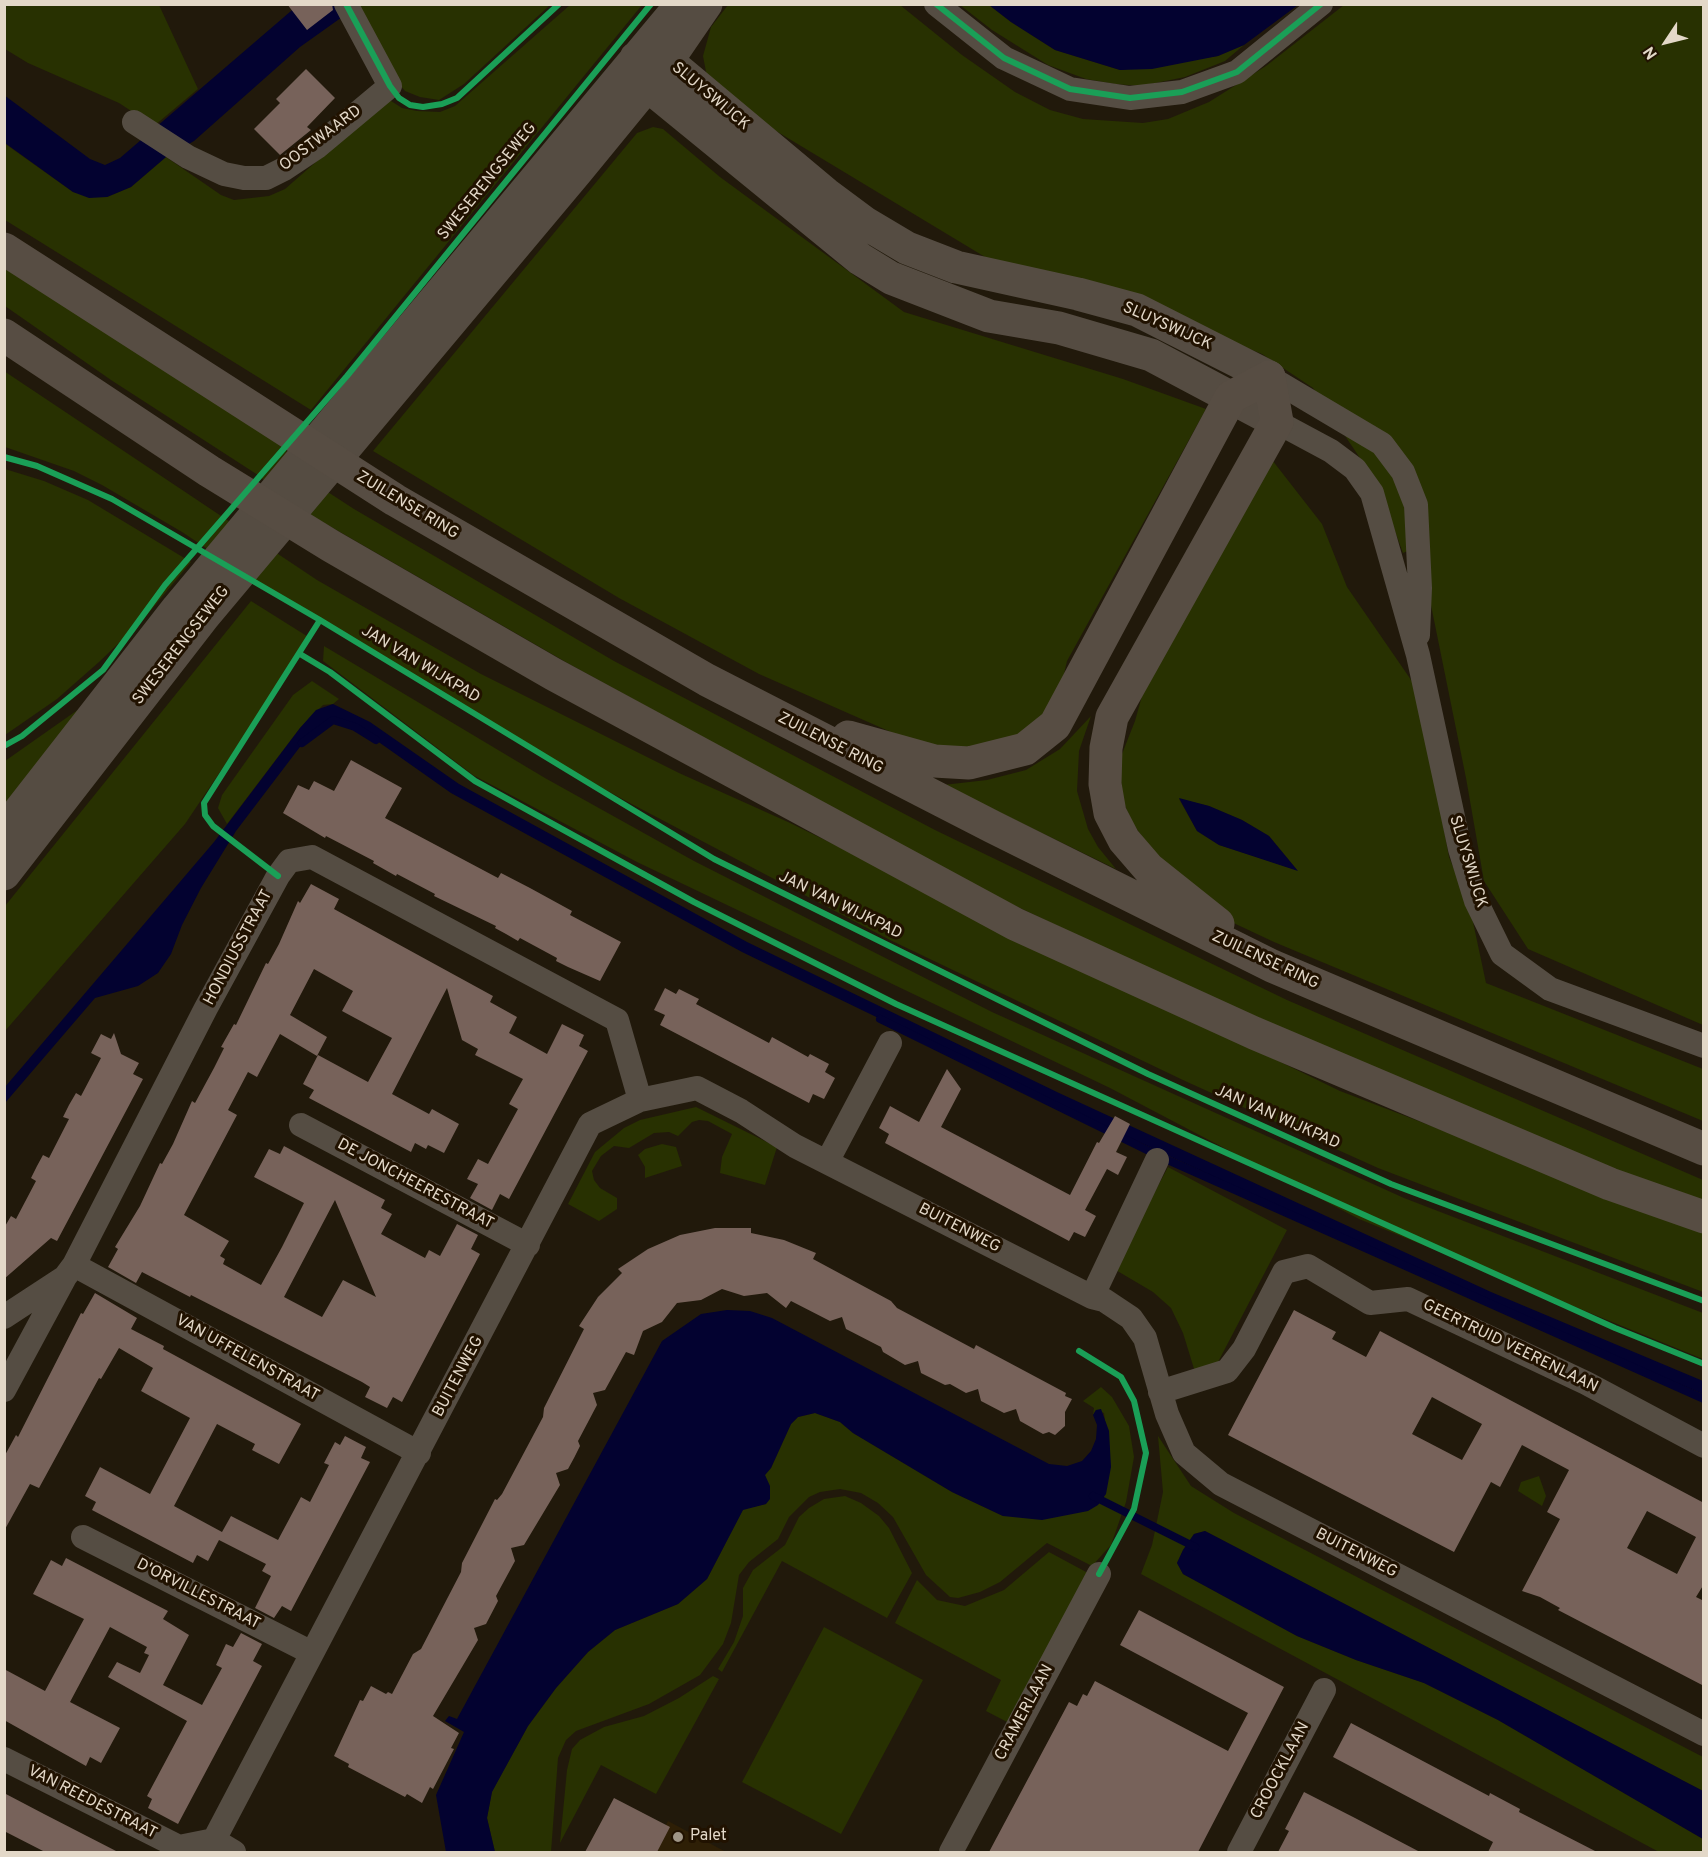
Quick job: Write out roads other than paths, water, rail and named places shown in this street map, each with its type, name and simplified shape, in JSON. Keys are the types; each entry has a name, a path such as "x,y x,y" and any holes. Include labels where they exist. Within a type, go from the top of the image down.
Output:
{"main road":[{"name":"SWESERENGSEWEG","path":"650,68 682,4"},
{"name":"SWESERENGSEWEG","path":"4,831 706,4"},
{"name":"SLUYSWIJCK","path":"650,68 865,223 907,248 956,267 1137,310 1269,377"},
{"name":"SLUYSWIJCK","path":"650,68 851,252 891,278 989,316 1059,328 1151,355 1277,422"},
{"name":"ZUILENSE RING","path":"4,249 394,500 707,680 993,827 1272,966 1704,1149"},
{"path":"4,335 208,471 331,546 554,674 1015,924 1254,1033 1610,1184 1704,1216"},
{"path":"707,680 849,737 934,761 969,763 1025,749 1054,725 1231,397 1269,377 1277,422 1112,717 1106,748 1105,784 1110,813 1124,840 1149,869 1272,966"},
{"name":"SWESERENGSEWEG","path":"4,874 30,844 191,612"}],"street":[{"path":"936,4 1004,58 1070,89 1130,98 1182,92 1237,72 1321,4"},
{"name":"OOSTWAARD","path":"134,122 188,157 224,174 244,178 266,178 316,147 390,86 351,15"},
{"name":"SLUYSWIJCK","path":"1269,377 1382,444 1403,472 1416,505 1420,588 1418,655"},
{"name":"SLUYSWIJCK","path":"1277,422 1331,451 1355,470 1372,493 1418,655 1460,849 1476,901 1502,954 1550,989 1704,1046"},
{"name":"HONDIUSSTRAAT","path":"4,1390 70,1271 206,1008 278,876 289,861 312,858 617,1020 640,1100"},
{"path":"827,1162 890,1043"},
{"name":"BUITENWEG","path":"224,1846 312,1653 590,1124 640,1100 697,1088 827,1162 1092,1297 1104,1300 1131,1318 1145,1338 1160,1392 1184,1453 1221,1484 1704,1734"},
{"name":"DE JONCHEERESTRAAT","path":"301,1125 528,1245"},
{"path":"1092,1297 1157,1160"},
{"name":"GEERTRUID VEERENLAAN","path":"1160,1392 1227,1371 1244,1348 1284,1272 1308,1266 1370,1303 1408,1299 1586,1383 1704,1446"},
{"name":"HONDIUSSTRAAT","path":"4,1317 70,1271"},
{"name":"VAN UFFELENSTRAAT","path":"70,1271 419,1453"},
{"name":"D'ORVILLESTRAAT","path":"83,1537 312,1653"},
{"name":"CRAMERLAAN","path":"951,1852 1099,1574"},
{"name":"CROOCKLAAN","path":"1239,1852 1324,1689"},
{"name":"VAN REEDESTRAAT","path":"4,1759 179,1847 224,1846"}],"waterway":[{"path":"302,743 333,720 355,727 376,740"},
{"path":"880,1019 1161,1157 1704,1399"},
{"path":"1093,1496 1195,1547"}],"place":[{"name":"Palet","path":"678,1837"}]}
